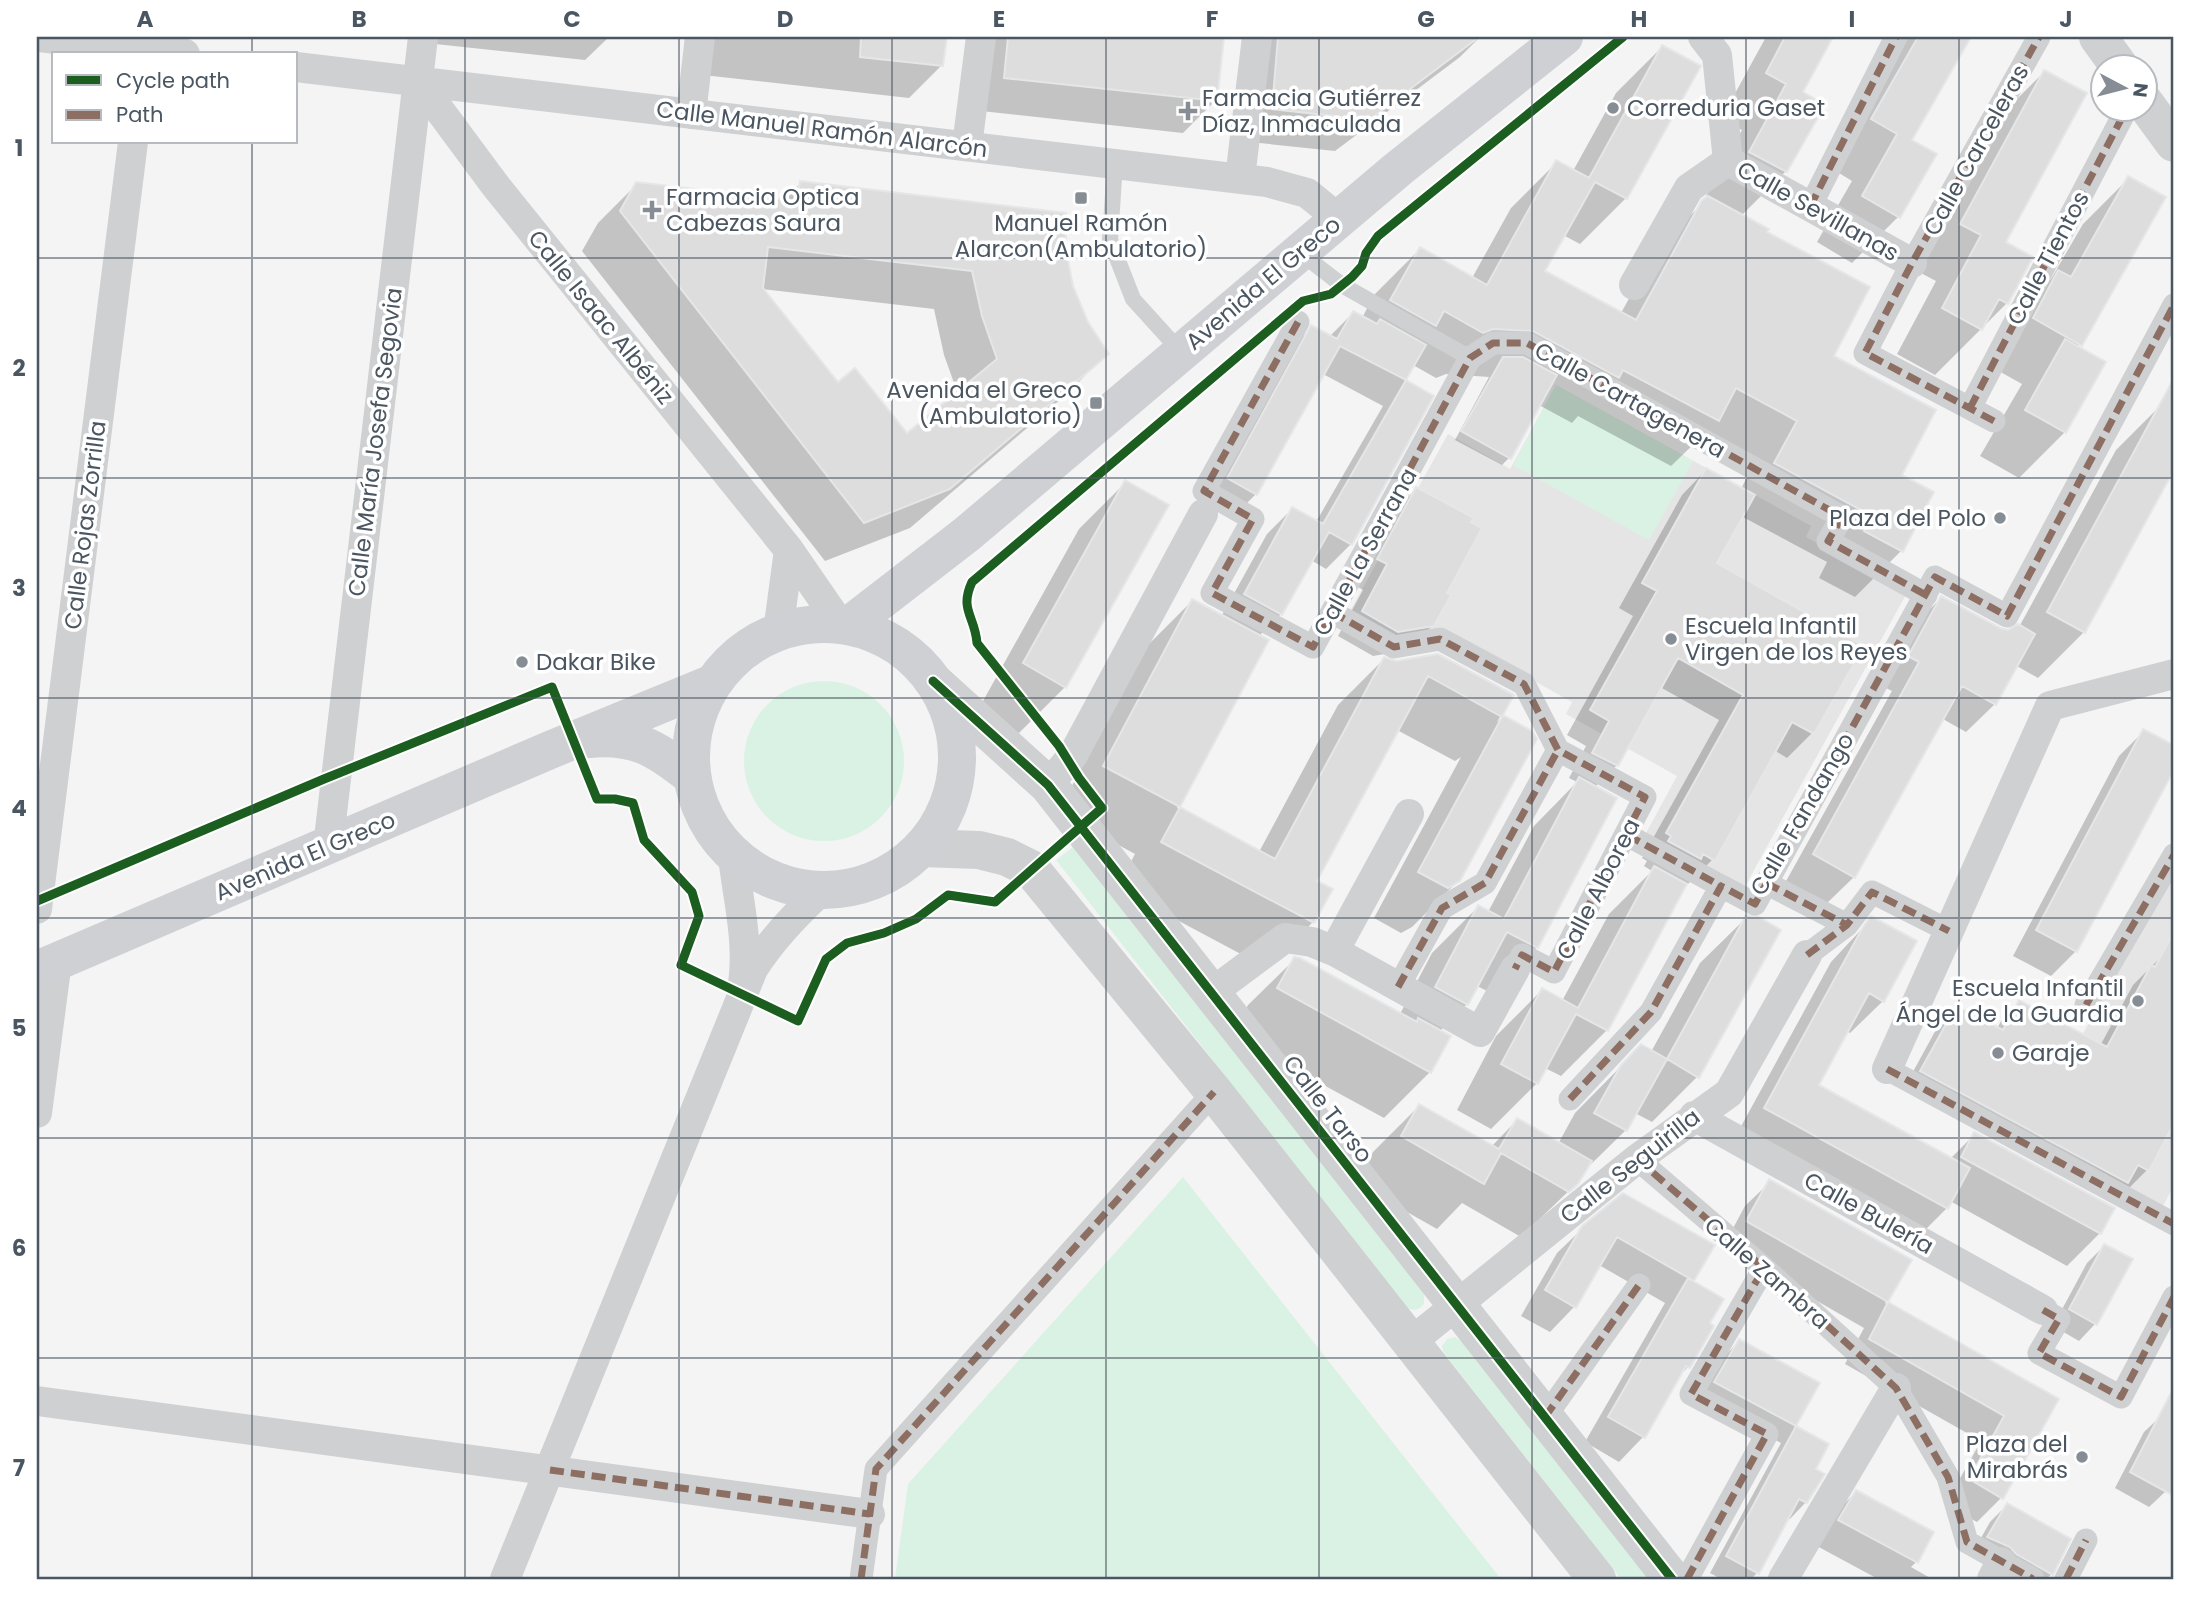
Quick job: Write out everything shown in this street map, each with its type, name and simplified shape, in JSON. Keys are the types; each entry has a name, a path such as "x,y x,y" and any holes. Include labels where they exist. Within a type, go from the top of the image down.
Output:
{"main road":[{"name":"Avenida El Greco","path":"844,625 967,534 1546,44"},
{"name":"Avenida El Greco","path":"922,668 905,634 908,614 934,572 967,534"},
{"path":"808,624 844,625 882,636 922,668 949,709 957,746 955,782 943,817 922,848 893,873 858,887 820,892 774,882 733,857 705,820 691,776 691,743 698,712 713,684 737,656 752,644 778,632 808,624"},
{"name":"Avenida El Greco","path":"47,965 713,684"},
{"name":"Avenida El Greco","path":"573,741 627,739 648,745 691,776"}],"street":[{"path":"39,37 174,52"},
{"name":"Calle María Josefa Segovia","path":"328,847 424,37"},
{"path":"691,114 700,37"},
{"path":"967,146 981,37"},
{"path":"1240,178 1257,37"},
{"name":"Calle Sevillanas","path":"1703,37 1717,55 1728,161 1912,263"},
{"path":"1810,207 1896,37"},
{"name":"Calle Carceleras","path":"1970,408 1865,353 1912,263 2039,37"},
{"path":"2098,37 2109,52"},
{"name":"Calle Manuel Ramón Alarcón","path":"298,67 1240,178 1307,192 1339,219"},
{"name":"Calle Isaac Albéniz","path":"418,81 495,185 789,550 844,625"},
{"name":"Calle Tientos","path":"1970,408 2120,122"},
{"path":"2158,122 2174,144"},
{"name":"Calle Rojas Zorrilla","path":"37,909 133,144"},
{"path":"1634,285 1689,188 1728,161"},
{"name":"Calle Cartagenera","path":"1471,358 1493,343 1527,343 1842,517 1828,541 2007,616 2174,305"},
{"name":"Calle La Serrana","path":"1298,322 1204,492 1253,519 1212,593 1312,647 1471,358"},
{"path":"1970,408 1994,421"},
{"path":"1048,785 1073,755 1203,514"},
{"path":"778,632 789,550"},
{"name":"Calle Fandango","path":"1570,1099 1651,1012 1721,886 1755,904 1930,586"},
{"path":"1332,612 1394,647 1440,639 1524,684 1558,750 1485,883 1442,908 1398,987"},
{"name":"Calle Tarso","path":"922,668 1048,785 1672,1579"},
{"path":"2174,674 2050,706 1887,1069 2174,1224"},
{"name":"Calle Alborea","path":"1515,969 1522,955 1554,972 1646,797 1558,750"},
{"path":"1334,951 1409,814"},
{"path":"1627,835 1721,886"},
{"path":"922,848 979,850 1007,857 1031,869 1214,1092 1597,1579"},
{"path":"2086,1005 2174,855"},
{"path":"733,857 744,934 745,967 741,995"},
{"path":"1766,884 1847,925"},
{"path":"505,1579 741,995 753,969 771,942 820,892"},
{"path":"1807,955 1847,925 1872,892 1949,930"},
{"path":"1211,993 1285,938 1312,942 1334,951 1480,1032 1515,969"},
{"name":"Calle Seguirilla","path":"1410,1342 1637,1159 1729,1093 1807,955"},
{"path":"37,1113 47,965"},
{"path":"862,1579 876,1469 1214,1092"},
{"name":"Calle Bulería","path":"1694,1116 2043,1310"},
{"name":"Calle Zambra","path":"1637,1159 1764,1268 1896,1388 1948,1477 1967,1542 1996,1571 2033,1579"},
{"path":"1687,1579 1767,1434 1691,1394 1764,1268"},
{"path":"1545,1418 1639,1285"},
{"path":"2043,1310 2059,1318 2039,1353 2121,1397 2174,1297"},
{"path":"1783,1579 1896,1388"},
{"path":"37,1402 870,1514"},
{"path":"2066,1579 2086,1540"}],"lane":[{"path":"1115,163 1110,240 1133,299 1181,352"},
{"path":"1299,252 1342,285 1471,358"}],"shaded area":[{"name":"Escuela Infantil Virgen de los Reyes","path":"1556,385 1811,526 1806,537 1907,593 1743,890 1645,835 1677,776 1566,714 1572,702 1438,627 1424,652 1350,611 1448,434 1510,469"},
{"name":"Escuela Infantil Ángel de la Guardia","path":"2174,871 2174,1185 2163,1206 2029,1130"}],"green space":[{"path":"1556,385 1693,461 1649,540 1513,465"},
{"path":"824,681 855,687 881,704 898,730 904,761 898,792 881,818 855,835 824,841 793,835 767,818 750,792 744,761 750,730 767,704 793,687"},
{"path":"1073,847 1424,1294 1424,1304 1420,1308 1407,1308 1056,860"},
{"path":"1183,1177 1501,1579 895,1579 908,1484"},
{"path":"1455,1337 1462,1342 1648,1579 1621,1579 1444,1353 1442,1346 1447,1339"}],"building":[{"path":"861,37 947,37 943,66 860,57"},
{"path":"1008,37 1224,37 1217,101 1004,78"},
{"path":"1278,37 1479,37 1369,120 1272,109"},
{"path":"1785,37 1833,37 1803,92 1825,105 1787,172 1749,152 1786,84 1766,73"},
{"path":"1918,37 1971,37 1912,140 1937,154 1900,218 1862,196 1897,134 1871,119"},
{"path":"1662,45 1701,66 1627,199 1595,182 1545,271 1636,320 1702,200 1708,196 1769,229 1767,232 1870,287 1834,356 1936,410 1902,475 1934,492 1903,552 1864,531 1872,516 1774,463 1797,421 1736,388 1719,421 1623,370 1619,378 1533,331 1493,329 1483,333 1444,311 1436,326 1390,300 1420,247 1487,285 1556,160 1589,178"},
{"path":"2044,70 2087,93 2006,242 2033,257 2008,304 1999,299 1982,330 1942,308 1981,235 1960,224"},
{"path":"2128,176 2166,197 2082,346 2033,318 2058,270 2071,277"},
{"path":"800,181 1066,213 1066,250 1073,286 1088,322 1109,354 950,489 864,523 620,211 636,182 797,201","holes":["768,247 972,271 982,316 997,359 907,433 855,368 838,382 763,288"]},
{"path":"1353,311 1377,324 1380,319 1426,345 1406,380 1340,346 1257,495 1227,478 1311,325 1337,339"},
{"path":"2065,339 2106,362 2066,433 2025,410"},
{"path":"1503,357 1523,357 1557,375 1511,459 1461,431"},
{"path":"2174,378 2174,470 2085,633 2047,612"},
{"path":"1406,380 1434,396 1352,545 1329,532 1282,615 1244,594 1292,507 1323,524"},
{"path":"1706,468 1755,495 1717,563 1864,646 1814,734 1792,722 1715,861 1703,854 1701,859 1668,841 1671,836 1666,833 1743,695 1678,658 1618,766 1592,753 1609,721 1590,710 1657,591 1642,583"},
{"path":"1125,480 1169,505 1066,688 1023,663"},
{"path":"1416,487 1474,518 1471,522 1482,528 1447,593 1451,595 1434,626 1398,632 1362,611 1387,564 1377,559"},
{"path":"1941,596 2000,628 2008,630 2018,624 2035,634 1996,705 1962,686 1855,878 1813,854 1919,662 1908,656"},
{"path":"1192,599 1269,640 1180,807 1103,766"},
{"path":"1438,654 1514,695 1502,717 1428,676 1317,881 1333,889 1314,923 1161,842 1180,807 1275,859 1384,657 1396,661"},
{"path":"1503,715 1532,731 1537,739 1460,881 1448,888 1418,872"},
{"path":"2143,729 2174,745 2174,770 2077,952 2036,930"},
{"path":"1579,777 1617,798 1538,948 1507,932 1468,1005 1435,987 1478,905 1504,919"},
{"path":"1654,866 1687,884 1608,1031 1576,1014 1538,1084 1501,1064 1542,988 1578,1008"},
{"path":"1746,915 1759,917 1781,930 1699,1078 1667,1059"},
{"path":"1871,916 1917,941 1884,1002 1869,993 1819,1085 1970,1168 1948,1209 1764,1108"},
{"name":"Escuela Infantil Ángel de la Guardia","path":"2174,932 2174,1123 2149,1171 2138,1165 2128,1183 1920,1071 1956,1006 2003,1030 2019,1000 2107,1047 2151,965 2155,967"},
{"path":"1294,957 1417,1022 1418,1018 1451,1036 1431,1073 1277,988"},
{"path":"1641,1044 1667,1059 1627,1131 1594,1113 1621,1065"},
{"path":"1419,1104 1499,1149 1517,1118 1592,1161 1578,1184 1569,1192 1501,1153 1484,1184 1401,1136"},
{"path":"1974,1132 2115,1208 2101,1234 1961,1157"},
{"path":"1769,1179 1912,1260 1888,1302 1746,1221"},
{"path":"1623,1193 1715,1245 1694,1281 1617,1237 1576,1308 1545,1290 1582,1226"},
{"path":"2104,1244 2133,1259 2097,1325 2069,1309"},
{"path":"1688,1278 1724,1299 1710,1323 1714,1326 1690,1368 1686,1366 1645,1438 1608,1417"},
{"path":"1888,1302 2059,1399 2003,1499 1969,1479 2004,1416 1869,1339"},
{"path":"1739,1339 1820,1383 1796,1426 1714,1382"},
{"path":"2174,1387 2174,1496 2130,1472"},
{"path":"1796,1426 1829,1444 1816,1469 1825,1474 1807,1503 1799,1499 1759,1574 1726,1556"},
{"path":"1856,1490 1934,1532 1918,1563 1838,1520"},
{"path":"2007,1503 2071,1539 2053,1575 2016,1554 2010,1547 1987,1537"}],"marked path":[{"path":"1810,207 1896,37"},
{"path":"1994,421 1865,353 1912,263 2039,37"},
{"path":"1970,408 2120,122"},
{"path":"1570,1099 1651,1012 1721,886 1755,904 1935,577 2007,616 2174,305"},
{"path":"1298,322 1204,491 1253,519 1212,593 1313,647 1470,358 1493,343 1527,343 1842,517 1828,541 1926,595"},
{"path":"1332,612 1394,647 1440,639 1524,684 1558,750 1645,797 1554,972 1522,955 1515,969"},
{"path":"1398,987 1442,908 1485,883 1558,750"},
{"path":"1627,835 1721,886"},
{"path":"2086,1005 2174,855"},
{"path":"1766,883 1847,925"},
{"path":"1807,955 1847,925 1872,892 1949,931"},
{"path":"1887,1069 2174,1224"},
{"path":"861,1579 876,1469 1214,1092"},
{"path":"1637,1159 1764,1268 1896,1388 1948,1477 1967,1542 2033,1579"},
{"path":"1687,1579 1767,1434 1691,1394 1764,1268"},
{"path":"1545,1417 1639,1285"},
{"path":"2043,1310 2059,1319 2039,1353 2121,1397 2174,1297"},
{"path":"550,1470 870,1514"},
{"path":"2066,1579 2086,1540"}],"cycle path":[{"path":"37,901 324,779 552,687 597,799 633,803 644,840 692,892 699,916 681,965 798,1021 826,959 847,943 884,933 916,919 948,895 995,902 1102,808 1059,746 977,643 967,606 972,582 1303,301 1331,294 1352,277 1362,266 1366,253 1378,236 1623,37"},
{"path":"933,681 1048,785 1672,1579"}],"place":[{"name":"Correduria Gaset","path":"1613,108"},
{"name":"Farmacia Gutiérrez Díaz, Inmaculada","path":"1188,111"},
{"name":"Manuel Ramón Alarcon(Ambulatorio)","path":"1081,198"},
{"name":"Farmacia Optica Cabezas Saura","path":"652,210"},
{"name":"Avenida el Greco (Ambulatorio)","path":"1096,403"},
{"name":"Plaza del Polo","path":"2000,518"},
{"name":"Escuela Infantil Virgen de los Reyes","path":"1671,639"},
{"name":"Dakar Bike","path":"522,662"},
{"name":"Escuela Infantil Ángel de la Guardia","path":"2138,1001"},
{"name":"Garaje","path":"1998,1053"},
{"name":"Plaza del Mirabrás","path":"2082,1457"}]}
